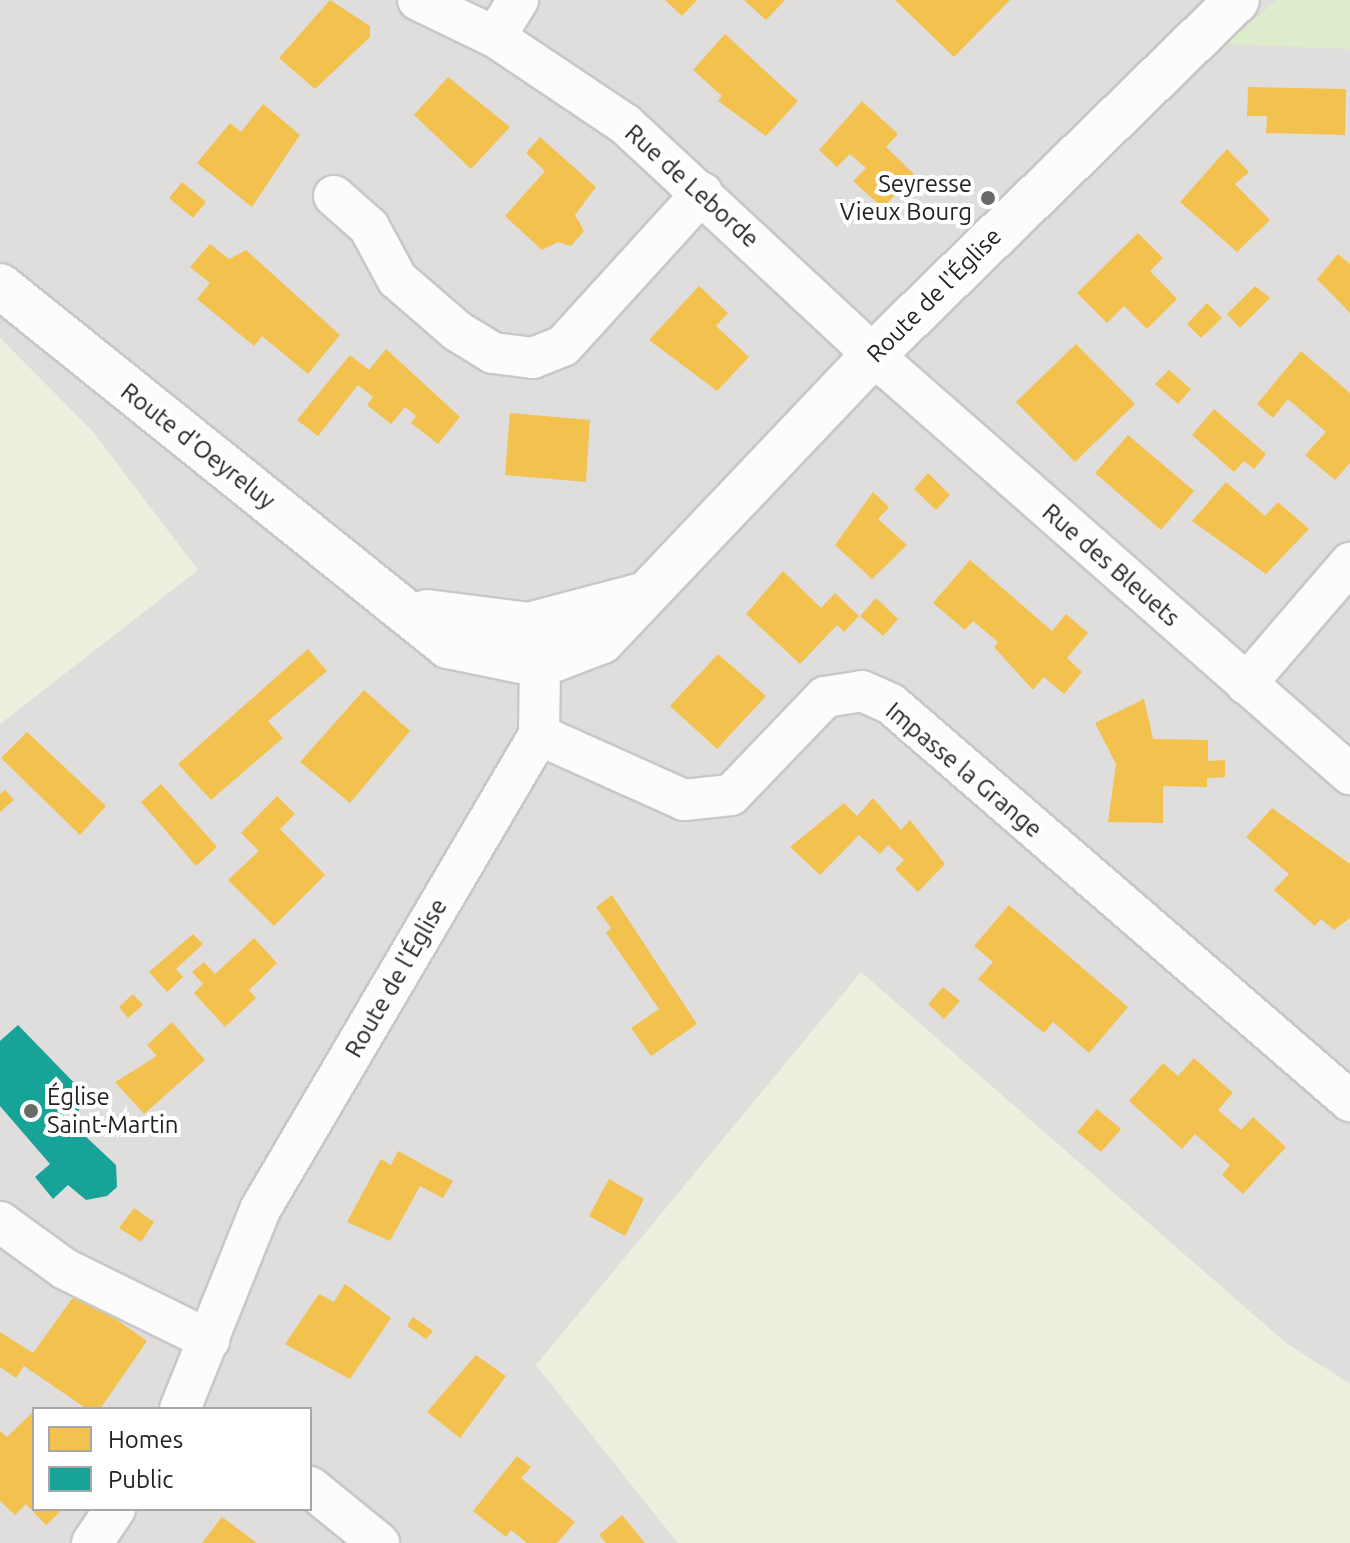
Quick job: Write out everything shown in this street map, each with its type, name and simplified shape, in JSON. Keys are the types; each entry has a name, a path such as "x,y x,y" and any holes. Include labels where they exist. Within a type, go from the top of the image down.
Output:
{"street":[{"name":"Rue de Leborde","path":"418,0 495,37 625,124 873,355"},
{"path":"495,37 518,0"},
{"name":"Route de l'Église","path":"187,1407 209,1340 261,1208 539,735 535,645 639,596 873,355 1237,0"},
{"path":"334,196 369,227 397,279 457,331 493,353 533,358 563,346 702,193"},
{"name":"Route d'Oeyreluy","path":"0,286 398,604 535,645"},
{"name":"Rue des Bleuets","path":"873,355 1350,774"},
{"path":"1246,684 1350,563"},
{"name":"Impasse la Grange","path":"539,735 684,800 731,795 825,697 862,691 891,704 1350,1101"},
{"path":"0,1222 65,1269 209,1340"},
{"path":"312,1489 379,1543"},
{"path":"92,1543 114,1511"}],"shaded area":[{"path":"0,0 1350,0 1350,1384 1286,1343 536,1365 678,1543 0,1543 0,724 197,570 93,432 0,338"}],"green space":[{"path":"1277,0 1350,0 1350,49 1226,44"},
{"path":"0,338 93,432 198,570 0,724"},
{"path":"861,972 1286,1343 1350,1384 1350,1543 678,1543 536,1365"}],"building: Homes":[{"path":"330,0 370,26 370,37 315,89 279,58"},
{"path":"665,0 697,0 682,16"},
{"path":"744,0 785,0 766,20"},
{"path":"895,0 1010,0 954,57"},
{"path":"725,34 798,101 766,136 718,101 722,96 693,70"},
{"path":"448,77 510,127 471,169 414,115"},
{"path":"1248,87 1346,89 1345,135 1266,133 1267,116 1247,116"},
{"path":"862,101 898,134 886,147 914,174 883,208 853,181 866,168 850,154 837,167 819,150"},
{"path":"263,104 300,135 252,207 197,163 230,123 241,132"},
{"path":"540,137 596,187 575,215 584,231 571,246 558,242 542,250 505,216 545,171 526,153"},
{"path":"1227,149 1249,172 1235,184 1270,220 1237,252 1180,202"},
{"path":"182,182 206,202 193,218 169,198"},
{"path":"1138,233 1163,258 1150,271 1177,299 1147,329 1124,306 1107,323 1077,293"},
{"path":"210,244 229,259 246,250 340,335 308,374 262,336 254,346 197,299 210,283 190,267"},
{"path":"1338,254 1350,264 1350,313 1317,279"},
{"path":"699,286 728,313 716,326 749,357 717,391 649,340"},
{"path":"1255,286 1270,298 1240,328 1227,314"},
{"path":"1207,303 1222,318 1201,338 1187,324"},
{"path":"1076,344 1135,404 1075,462 1016,402"},
{"path":"386,349 460,417 438,444 411,423 416,416 405,407 391,424 367,405 373,397 358,385 318,436 297,420 350,355 369,370"},
{"path":"1301,351 1350,393 1350,463 1335,480 1305,455 1326,432 1288,399 1273,418 1257,404"},
{"path":"1169,370 1191,389 1178,404 1155,384"},
{"path":"1214,409 1266,454 1254,469 1244,461 1234,472 1192,435"},
{"path":"510,413 590,420 586,482 505,475"},
{"path":"1128,435 1194,491 1161,530 1095,473"},
{"path":"928,473 950,495 936,510 914,489"},
{"path":"1226,482 1265,516 1278,502 1309,529 1266,574 1192,521"},
{"path":"873,492 889,507 878,519 907,545 872,579 835,545"},
{"path":"970,560 1052,631 1066,614 1088,633 1067,658 1082,672 1064,694 1044,677 1033,690 994,647 998,642 973,621 965,630 933,603"},
{"path":"783,571 821,608 835,593 859,616 844,632 837,625 800,664 746,614"},
{"path":"876,598 898,619 883,636 860,616"},
{"path":"308,649 327,671 268,721 283,738 211,800 178,764"},
{"path":"718,654 766,696 717,749 670,706"},
{"path":"364,690 410,731 350,803 300,762"},
{"path":"1144,699 1153,739 1208,740 1208,761 1225,760 1225,777 1207,778 1207,787 1163,786 1163,823 1108,822 1116,764 1095,723"},
{"path":"27,732 106,806 80,835 1,758"},
{"path":"161,784 217,847 196,866 141,802"},
{"path":"5,790 14,800 0,812 0,794"},
{"path":"277,796 295,814 280,829 325,875 274,926 228,880 259,851 241,833"},
{"path":"873,798 901,830 910,820 945,864 918,892 895,869 904,860 888,845 880,854 859,835 820,875 790,847 844,803 857,816"},
{"path":"1272,808 1350,864 1350,918 1334,930 1321,919 1315,926 1274,890 1289,874 1246,837"},
{"path":"612,895 697,1024 651,1056 631,1028 659,1009 606,933 611,928 596,907"},
{"path":"1009,905 1128,1007 1089,1053 1053,1022 1044,1033 978,979 993,962 974,946"},
{"path":"193,934 203,944 176,969 183,977 167,992 149,972"},
{"path":"254,938 277,963 249,990 256,998 225,1027 194,993 203,984 192,972 204,962 215,974"},
{"path":"943,987 960,1001 944,1019 928,1004"},
{"path":"133,994 143,1005 128,1018 119,1007"},
{"path":"172,1022 205,1060 144,1114 115,1082 157,1056 147,1045"},
{"path":"1194,1058 1233,1093 1218,1110 1241,1130 1253,1117 1286,1147 1243,1194 1222,1175 1230,1165 1195,1134 1182,1149 1129,1101 1163,1063 1178,1076"},
{"path":"1097,1109 1121,1129 1101,1152 1077,1132"},
{"path":"398,1151 453,1181 443,1198 420,1186 390,1241 347,1222 381,1159 391,1165"},
{"path":"609,1179 644,1199 625,1236 589,1216"},
{"path":"134,1208 154,1222 141,1242 119,1228"},
{"path":"345,1284 391,1318 350,1379 285,1344 319,1294 334,1302"},
{"path":"77,1292 147,1341 101,1407 84,1407 24,1366 16,1378 0,1367 0,1332 33,1353"},
{"path":"413,1317 433,1331 426,1339 407,1326"},
{"path":"476,1355 506,1376 460,1438 427,1412"},
{"path":"32,1413 32,1510 26,1504 15,1515 0,1501 0,1431 7,1437"},
{"path":"517,1456 531,1467 521,1478 575,1522 557,1543 527,1543 511,1530 506,1537 473,1511"},
{"path":"33,1511 61,1511 46,1525"},
{"path":"622,1515 645,1543 606,1543 599,1535"},
{"path":"222,1517 257,1543 202,1543"}],"building: Public":[{"name":"Église Saint-Martin","path":"18,1025 83,1092 78,1114 59,1098 52,1105 116,1165 117,1187 107,1196 86,1200 68,1185 53,1199 35,1177 50,1164 0,1106 0,1041"}],"place":[{"name":"Seyresse Vieux Bourg","path":"988,198"},
{"name":"Église Saint-Martin","path":"31,1111"}]}
